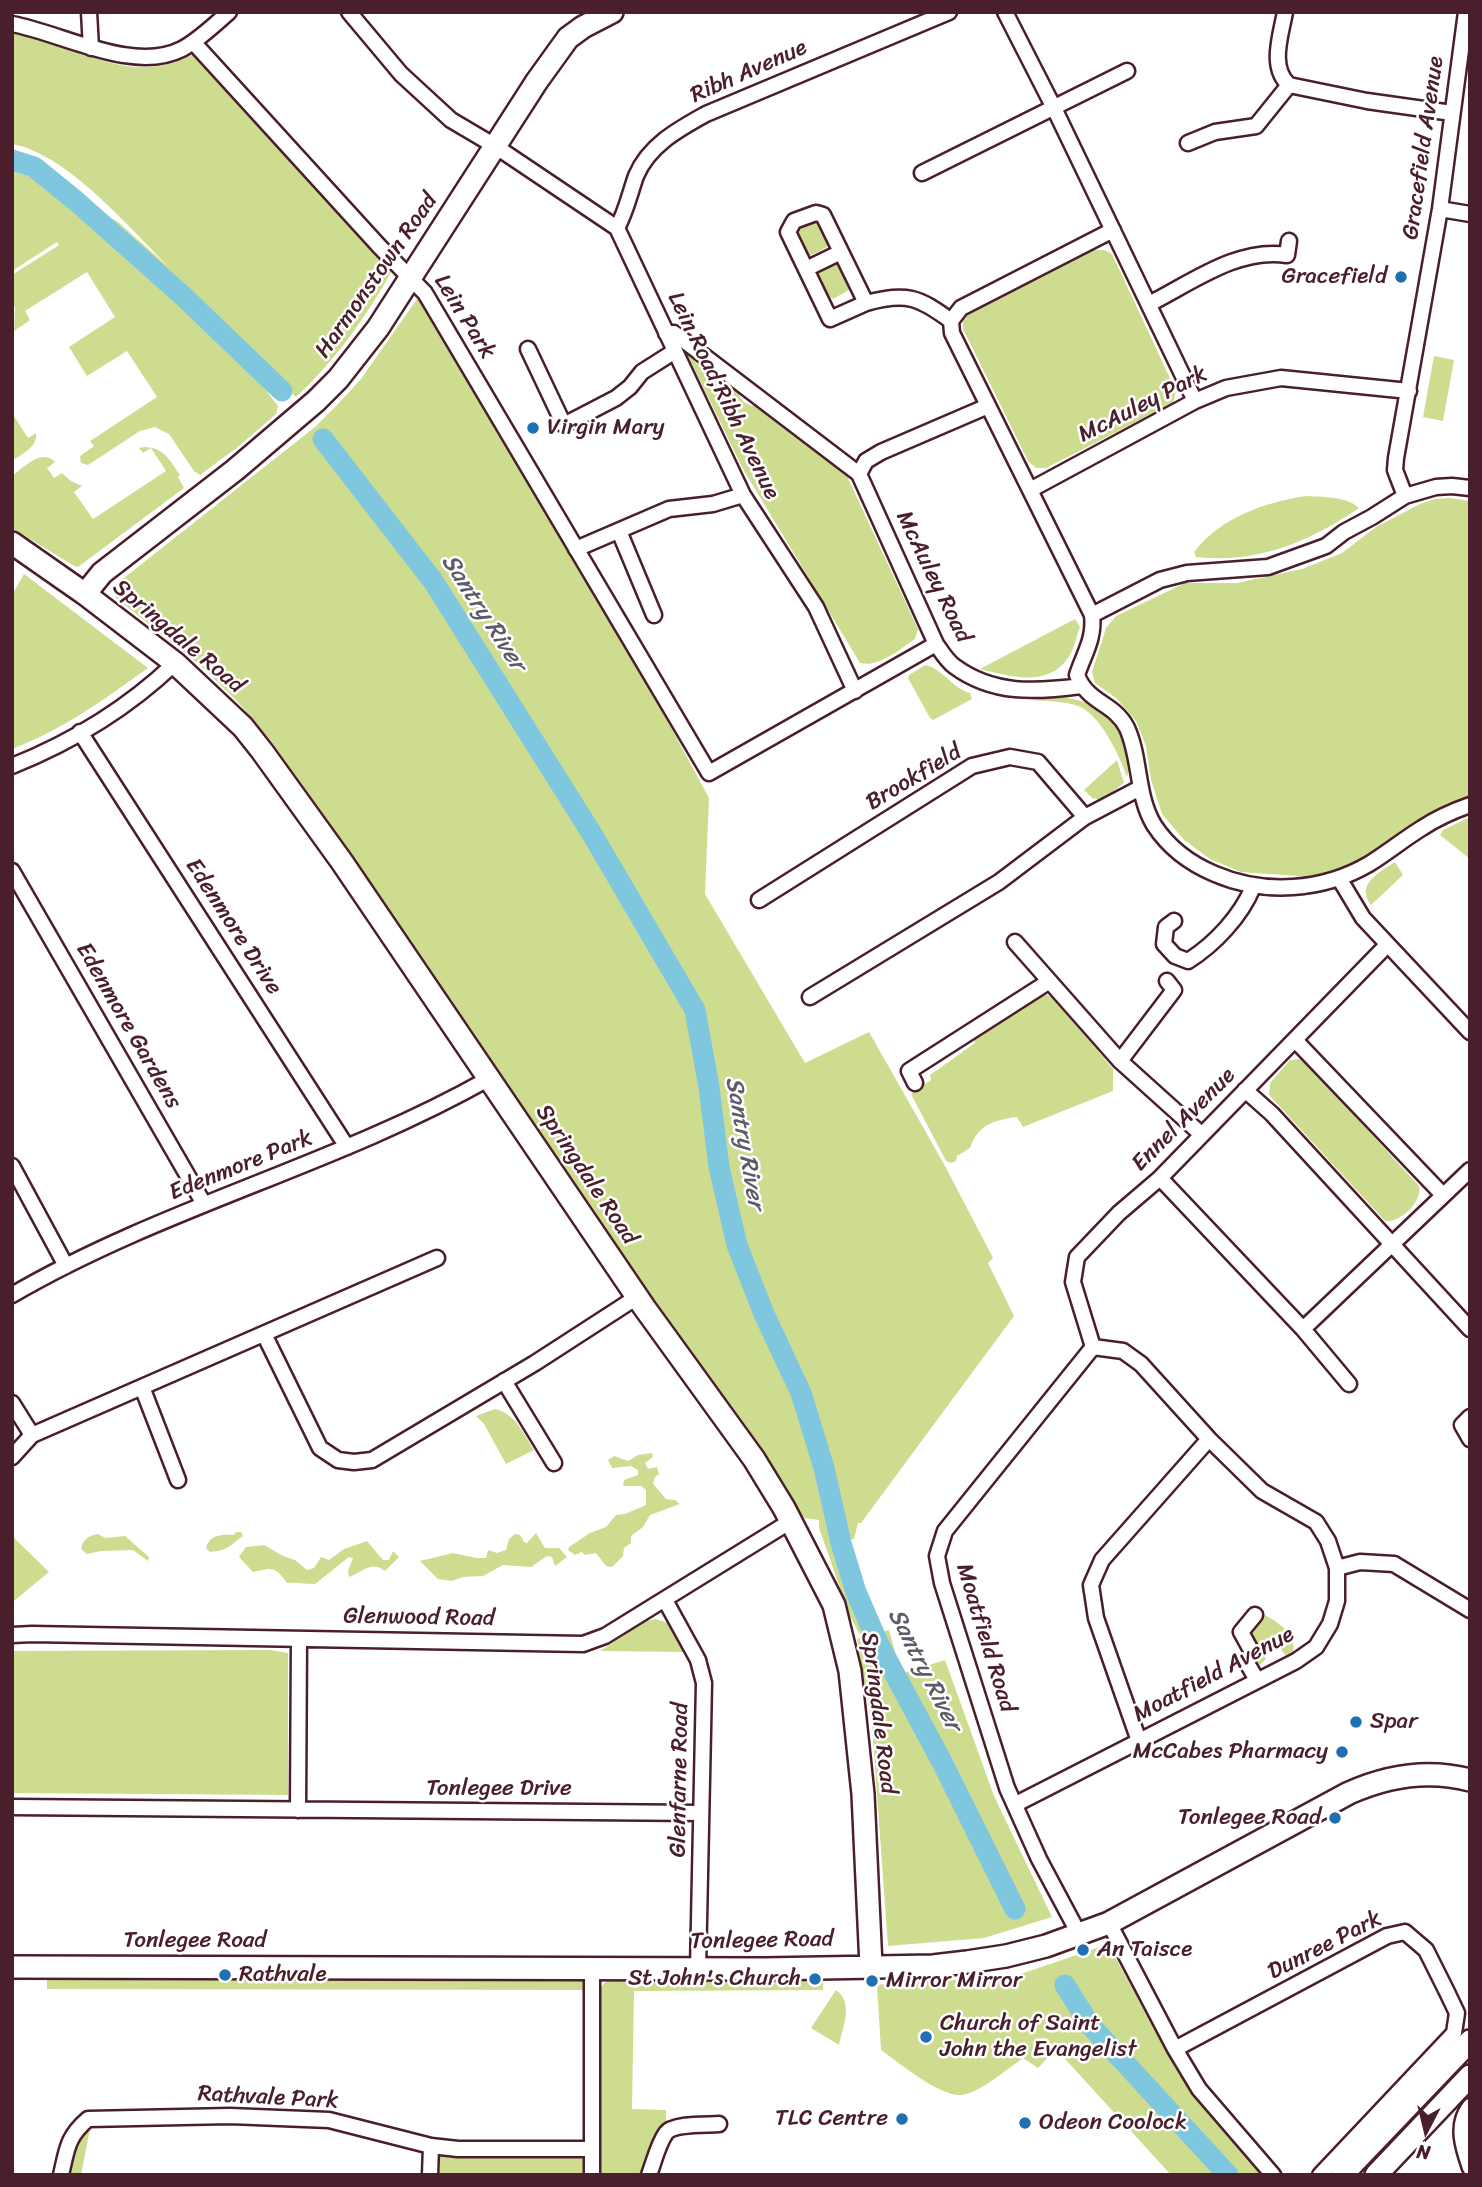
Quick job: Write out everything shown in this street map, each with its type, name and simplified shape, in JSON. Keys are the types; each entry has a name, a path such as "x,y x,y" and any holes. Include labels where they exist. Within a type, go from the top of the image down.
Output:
{"street":[{"path":"89,12 91,48"},
{"path":"12,24 31,27 99,51 166,56 194,43 229,12"},
{"path":"349,12 401,74 451,120 495,146 617,228"},
{"name":"Harmonstown Road","path":"85,594 102,573 235,470 338,379 411,278 568,38 612,12"},
{"name":"Ribh Avenue","path":"617,228 638,172 651,151 676,131 706,114 948,12"},
{"path":"1005,12 1195,401"},
{"path":"1285,12 1278,56 1279,70 1289,85 1367,101 1452,113"},
{"name":"Gracefield Avenue","path":"1405,496 1395,470 1440,209 1466,12"},
{"name":"Lein Park","path":"194,43 425,293 709,773 855,691"},
{"path":"922,173 1127,71"},
{"path":"1188,143 1215,132 1256,125 1289,85"},
{"path":"1440,209 1470,214"},
{"path":"866,303 823,215 816,213 794,221 788,232 830,319 866,303 892,296 925,302 951,321"},
{"name":"Lein Road;Ribh Avenue","path":"617,228 743,495 816,607 855,691"},
{"path":"1113,230 961,308 951,321 952,333 1092,615 1094,627 1090,646 1077,675 1088,695 1117,714 1125,725 1135,755 1140,788 1154,824 1181,855 1200,867 1252,887 1315,884 1339,878 1367,865 1439,818 1470,805"},
{"path":"1149,304 1234,260 1272,253 1287,256 1289,241"},
{"path":"806,269 841,252"},
{"name":"McAuley Road","path":"666,333 674,332 859,474 936,644 952,665 988,685 1038,691 1081,686"},
{"name":"Lein Park","path":"528,349 564,425 615,398 630,387 642,373 675,351"},
{"name":"McAuley Park","path":"1030,489 1195,401 1226,388 1281,378 1409,391"},
{"path":"859,474 866,461 881,452 988,406"},
{"path":"1092,615 1160,580 1187,573 1268,567 1326,546 1344,531 1405,496 1436,487 1470,488"},
{"path":"576,549 669,509 713,504 743,495"},
{"path":"619,531 654,615"},
{"name":"Springdale Road","path":"12,544 85,594 175,663 243,727 342,862 638,1297 754,1460 791,1521 834,1605 850,1671 863,1794 870,1966"},
{"path":"855,691 936,644"},
{"path":"12,766 80,732 147,690 175,663"},
{"name":"Edenmore Drive","path":"80,732 347,1147"},
{"name":"Brookfield","path":"759,900 972,766 1010,757 1038,762 1085,817"},
{"path":"810,998 999,882 1085,817 1140,788"},
{"name":"Edenmore Gardens","path":"12,871 204,1204"},
{"path":"1339,878 1363,918 1470,1032"},
{"path":"1174,921 1166,927 1164,944 1175,956 1188,961 1203,952 1245,905 1252,887"},
{"path":"1015,942 1120,1061 1201,1134"},
{"name":"Ennel Avenue","path":"1093,1347 1073,1282 1077,1257 1119,1213 1160,1178 1387,945"},
{"path":"1120,1061 1174,990 1167,981"},
{"path":"915,1083 909,1070 1048,982"},
{"path":"1295,1040 1443,1195"},
{"name":"Edenmore Park","path":"12,1295 66,1266 204,1204 347,1147 458,1096 488,1079"},
{"path":"1245,1090 1272,1114 1470,1329"},
{"path":"12,1166 66,1266"},
{"path":"1303,1329 1470,1170"},
{"path":"1160,1178 1303,1329 1349,1384"},
{"path":"12,1457 32,1435 437,1258"},
{"path":"264,1334 320,1448 338,1460 354,1462 372,1460 638,1297"},
{"name":"Moatfield Avenue","path":"1016,1804 1296,1661 1316,1647 1330,1624 1337,1601 1337,1568 1328,1541 1316,1521 1262,1491 1209,1439 1141,1364 1123,1351 1093,1347"},
{"name":"Moatfield Road","path":"1079,1934 1023,1826 1003,1777 942,1583 937,1556 945,1531 1093,1347"},
{"path":"504,1381 554,1463"},
{"path":"142,1387 178,1480"},
{"path":"12,1403 32,1435"},
{"path":"1470,1417 1462,1425 1470,1439"},
{"path":"1139,1741 1096,1618 1091,1585 1102,1560 1209,1439"},
{"name":"Glenwood Road","path":"12,1635 583,1644 605,1636 791,1521"},
{"path":"1337,1568 1360,1562 1394,1564 1470,1611"},
{"name":"Glenfarne Road","path":"665,1600 698,1660 704,1683 698,1969"},
{"path":"1255,1615 1241,1632 1252,1652 1247,1663 1257,1680"},
{"path":"298,1810 299,1639"},
{"name":"Tonlegee Road","path":"12,1967 698,1969 933,1966 1046,1946 1109,1923 1349,1793 1378,1781 1413,1775 1450,1775 1470,1780"},
{"name":"Tonlegee Drive","path":"12,1807 701,1813"},
{"path":"1109,1923 1199,2089 1273,2175"},
{"name":"Dunree Park","path":"1175,2049 1387,1936 1405,1932 1416,1940 1426,1950 1457,2013 1454,2033 1320,2175"},
{"path":"592,1968 592,2175"},
{"path":"1342,2175 1470,2041"},
{"path":"1376,2175 1470,2076"},
{"path":"1461,2175 1470,2170 1462,2142 1463,2116 1470,2106"},
{"name":"Rathvale Park","path":"61,2175 74,2131 88,2119 230,2116 328,2120 431,2146 458,2149 592,2149"},
{"path":"649,2175 666,2133 683,2126 719,2124"},
{"path":"430,2175 431,2146"}],"green space":[{"path":"12,32 36,37 124,66 147,67 170,63 196,53 392,271 349,338 324,369 296,397 221,332 278,406 276,414 200,475 194,471 169,434 155,427 140,431 88,465 81,463 80,456 94,446 90,441 157,397 127,351 87,376 69,347 115,317 87,272 25,311 30,320 14,331 12,275 59,245 57,242 12,271 12,171 40,180 118,222 172,270 118,215 76,178 55,162 12,144"},
{"path":"810,220 818,223 829,246 806,258 794,234 796,228"},
{"path":"1094,250 1105,250 1112,254 1176,391 1173,403 1046,468 1036,468 1028,461 963,329 963,321 968,315"},
{"path":"841,260 851,280 849,290 833,299 823,293 813,273"},
{"path":"417,299 421,300 641,672 709,798 705,894 805,1063 869,1032 944,1164 993,1258 988,1263 1014,1316 861,1523 858,1523 854,1539 849,1540 879,1632 889,1630 901,1674 945,1660 994,1796 1052,1917 984,1938 888,1946 872,1726 857,1639 861,1637 849,1614 819,1528 819,1520 804,1518 272,742 237,701 199,664 116,598 113,592 115,585 315,427 361,379"},
{"path":"684,348 737,389 745,402 760,406 847,476 918,629 915,639 882,660 860,663 743,469"},
{"path":"1434,356 1454,360 1443,421 1423,417"},
{"path":"12,413 28,438 36,433 36,438 32,446 12,461"},
{"path":"139,448 151,448 143,453"},
{"path":"151,448 162,452 180,475 178,477 184,488 78,567 12,528 12,476 33,460 50,458 55,462 47,468 54,478 62,473 82,486 74,492 93,519 166,471"},
{"path":"1305,496 1341,499 1359,508 1321,531 1282,548 1240,557 1196,557 1194,552 1205,540 1230,521 1274,503"},
{"path":"1450,498 1470,501 1470,797 1418,822 1345,869 1313,877 1241,872 1210,859 1184,840 1162,814 1151,780 1146,746 1136,721 1116,698 1095,683 1092,672 1106,628 1116,616 1185,583 1237,583 1302,569 1342,553 1376,527 1420,504"},
{"path":"24,574 148,668 66,723 12,749 12,595"},
{"path":"1075,619 1080,627 1072,651 1060,667 1050,673 1039,677 1015,677 980,669"},
{"path":"925,665 970,693 972,699 933,720 930,718 908,678"},
{"path":"1059,697 1088,703 1112,720 1127,748 1127,777 1102,727 1086,711 1067,703 1029,700"},
{"path":"1117,760 1124,783 1102,800 1092,798 1084,790"},
{"path":"1470,817 1470,859 1440,835 1443,830"},
{"path":"1395,862 1403,875 1371,905 1367,898 1367,885"},
{"path":"1044,994 1057,1002 1113,1069 1113,1091 1023,1127 1017,1117 994,1122 977,1134 970,1148 957,1156 956,1161 946,1161 911,1094 931,1080 930,1075 975,1043 974,1038"},
{"path":"1300,1059 1419,1186 1418,1198 1404,1215 1385,1221 1269,1095 1270,1083 1290,1060"},
{"path":"495,1409 514,1420 534,1450 506,1464 484,1424 476,1416"},
{"path":"652,1453 653,1457 645,1463 648,1469 657,1467 659,1474 653,1484 666,1499 680,1504 650,1515 643,1527 631,1536 631,1543 624,1548 623,1556 612,1567 606,1566 596,1553 585,1555 582,1552 575,1555 568,1550 590,1533 606,1527 616,1515 646,1505 646,1490 641,1486 623,1486 624,1480 638,1475 638,1470 631,1466 612,1468 608,1460 614,1456 628,1461 638,1455"},
{"path":"241,1532 243,1536 228,1547 210,1552 206,1548 213,1538 234,1535"},
{"path":"536,1533 545,1548 559,1548 567,1557 555,1566 552,1557 547,1556 531,1567 503,1565 483,1576 463,1577 452,1581 438,1579 420,1561 453,1553 486,1558 488,1550 497,1553 506,1550 509,1539 515,1534 520,1535 527,1543"},
{"path":"98,1534 105,1538 125,1536 149,1557 148,1561 133,1550 87,1554 81,1549 83,1543"},
{"path":"12,1536 49,1572 14,1601 12,1606"},
{"path":"367,1541 383,1560 389,1560 393,1551 399,1557 385,1571 371,1567 349,1577 348,1571 353,1558 349,1557 315,1584 287,1583 272,1569 253,1572 239,1557 246,1547 264,1545 295,1560 307,1570 314,1568 321,1557 329,1560 344,1549"},
{"path":"1260,1613 1284,1628 1294,1646 1293,1653 1285,1655 1270,1638 1265,1660 1258,1667 1252,1663 1238,1638"},
{"path":"656,1619 668,1623 684,1652 600,1651 646,1621"},
{"path":"270,1650 288,1653 288,1795 12,1793 12,1651"},
{"path":"1100,1947 1113,1953 1178,2073 1263,2175 1171,2175 1056,2049 1038,2068 1023,2058 985,2085 962,2095 931,2085 881,2050 877,1985 908,1981 1012,1977"},
{"path":"47,1967 592,1968 592,1990 47,1989"},
{"path":"823,1977 823,1990 634,1991 632,2109 666,2110 666,2132 649,2175 594,2175 599,2151 599,1993 609,1978"},
{"path":"836,1990 845,2001 846,2008 839,2045 811,2028"},
{"path":"92,2119 81,2175 62,2175 68,2144"},
{"path":"431,2146 585,2149 590,2175 430,2175"}],"waterway":[{"name":"Santry River","path":"12,160 34,167 76,201 184,297 282,391"},
{"name":"Santry River","path":"323,439 433,581 592,834 695,1010 709,1087 719,1167 737,1245 764,1314 801,1393 824,1468 841,1543 856,1592 878,1643 942,1762 1015,1909"},
{"name":"Santry River","path":"1065,1985 1090,2025 1228,2175"}],"place":[{"name":"Gracefield","path":"1401,277"},
{"name":"Virgin Mary","path":"533,428"},
{"name":"Spar","path":"1356,1722"},
{"name":"McCabes Pharmacy","path":"1342,1752"},
{"name":"Tonlegee Road","path":"1335,1818"},
{"name":"An Taisce","path":"1083,1950"},
{"name":"Rathvale","path":"225,1975"},
{"name":"St John's Church","path":"815,1979"},
{"name":"Mirror Mirror","path":"872,1981"},
{"name":"Church of Saint John the Evangelist","path":"926,2037"},
{"name":"TLC Centre","path":"902,2119"},
{"name":"Odeon Coolock","path":"1025,2123"}]}
